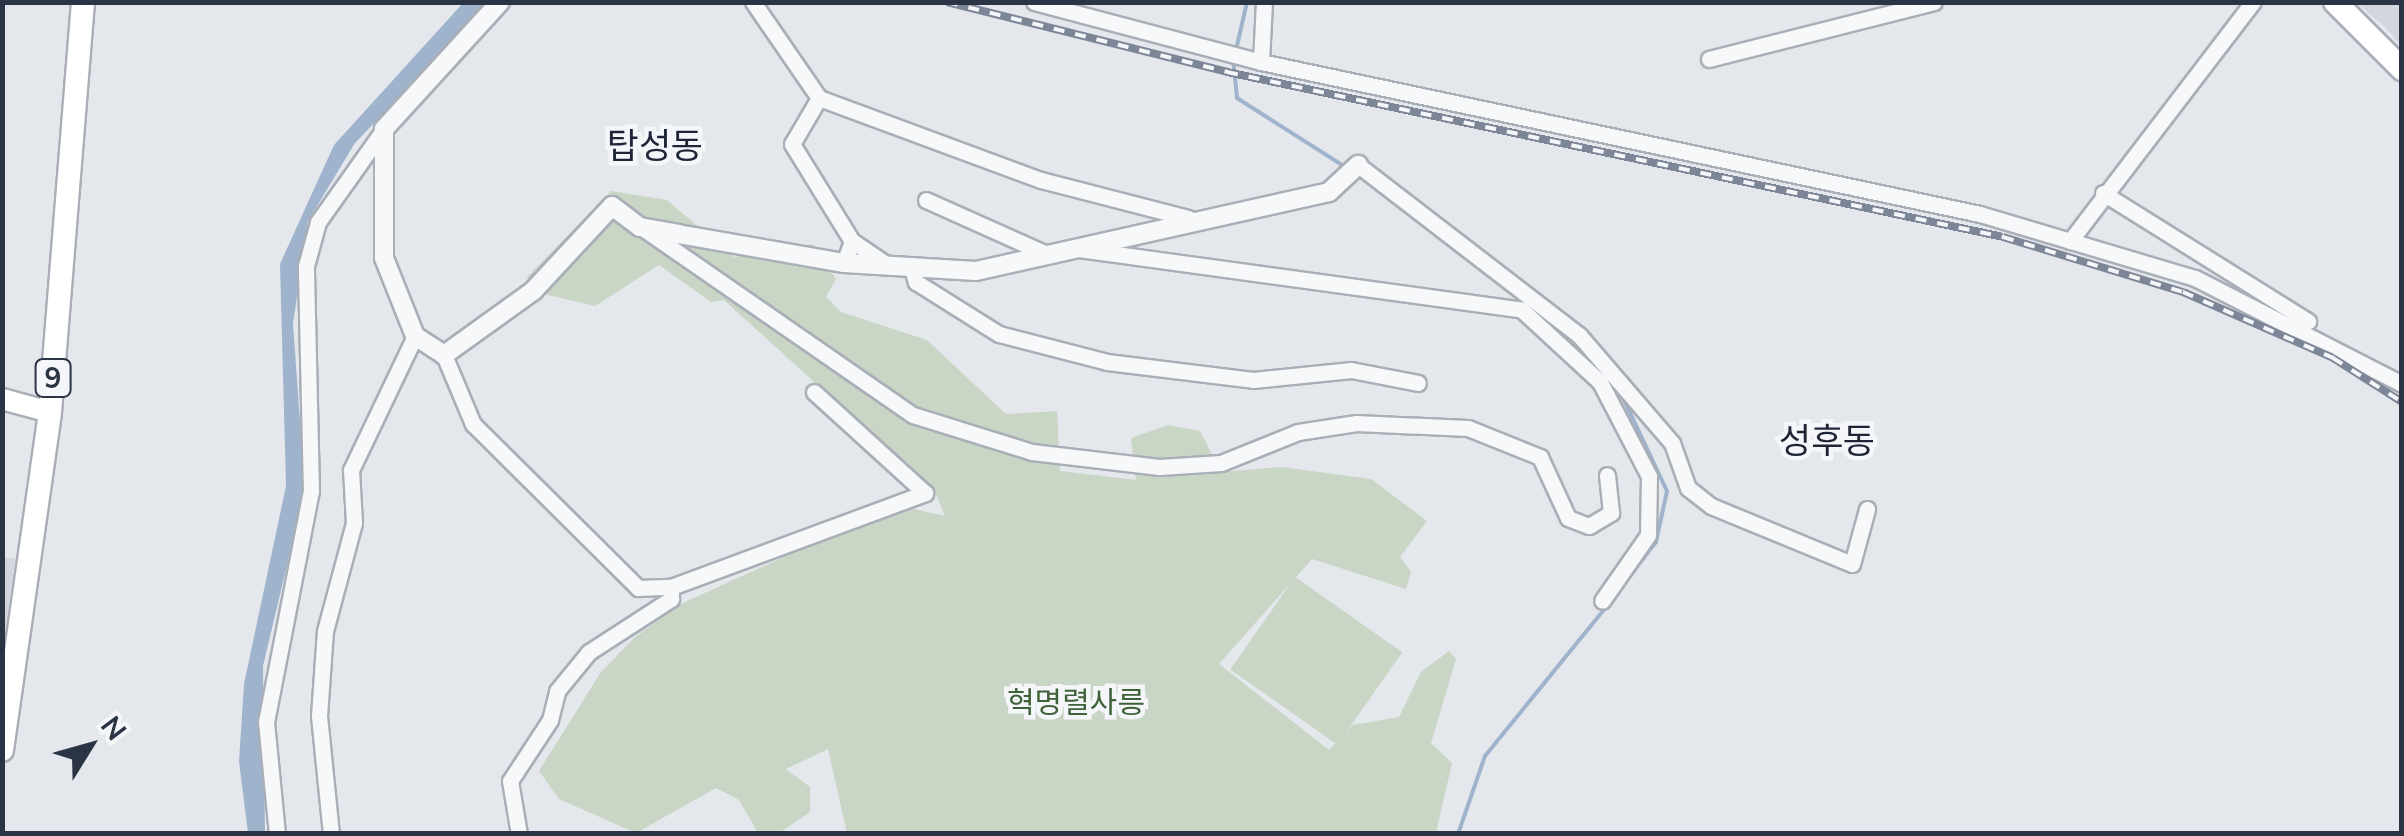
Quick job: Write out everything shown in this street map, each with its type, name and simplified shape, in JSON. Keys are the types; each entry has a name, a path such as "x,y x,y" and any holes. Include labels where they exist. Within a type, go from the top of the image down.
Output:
{"main road":[{"name":"9","path":"2,750 50,412 83,2"},
{"path":"2335,2 2402,68"},
{"path":"2,399 50,412"}],"street":[{"path":"276,834 266,722 311,491 306,266 318,222 384,129 500,2"},
{"path":"753,2 819,98 1041,180 1188,218"},
{"path":"1034,2 1261,62 1754,159 2070,241 2196,278 2341,345"},
{"path":"1261,62 1264,2"},
{"path":"1708,59 1934,2"},
{"path":"2070,241 2253,2"},
{"path":"819,98 792,144 852,240 882,260"},
{"path":"384,129 384,258 415,336 444,356 455,400 547,491 568,528 617,576 638,588 671,587 925,494 814,392"},
{"path":"640,226 844,263 882,260 976,271 1188,218 1328,192 1354,170 1579,335 1672,443 1688,488 1711,506 1852,564 1867,510"},
{"path":"2103,193 2402,384"},
{"path":"926,200 1047,254"},
{"path":"444,356 533,291 612,206 913,415 1032,452 1159,467 1221,464 1298,432 1356,423 1468,428 1540,457 1568,518 1589,526 1612,513 1607,475"},
{"path":"844,263 852,240"},
{"path":"1070,248 1522,310 1600,382 1649,476 1648,535 1602,602"},
{"path":"911,265 916,282 999,334 1107,362 1252,380 1351,370 1418,383"},
{"path":"331,834 318,716 325,631 354,523 351,470 415,336"},
{"path":"520,834 510,782 550,720 557,690 590,652 670,599 671,587"}],"shaded area":[{"path":"2357,3 2401,3 2401,46 2385,27"},
{"path":"2,557 15,559 3,649"}],"green space":[{"name":"혁명렬사릉","path":"611,191 667,200 734,257 813,244 836,279 826,297 841,312 927,340 1006,414 1057,411 1060,471 1136,480 1131,438 1168,425 1200,431 1221,472 1282,467 1371,479 1427,521 1400,557 1411,572 1406,589 1312,559 1219,664 1329,750 1353,725 1399,717 1421,672 1449,651 1456,659 1431,743 1452,763 1436,833 847,833 828,749 786,769 810,787 810,812 779,833 758,833 739,800 716,788 636,833 559,799 539,771 601,672 635,637 683,603 860,522 914,509 945,516 935,492 724,300 711,302 659,265 595,306 548,295 527,277"},
{"path":"1295,577 1402,652 1337,745 1230,670"}],"water":[{"path":"463,3 490,3 355,143 308,221 293,324 305,490 263,666 265,833 248,834 239,761 244,684 286,486 280,264 334,145"}],"waterway":[{"path":"1236,50 1247,2"},
{"path":"1233,59 1237,98 1347,168"},
{"path":"1621,587 1656,542 1667,491 1622,396"},
{"path":"1458,834 1485,756 1606,607"}],"railway":[{"path":"947,2 1227,72 2003,237 2183,292 2333,358 2402,402"}],"district":[{"name":"탑성동","path":"655,145"},
{"name":"성후동","path":"1827,440"}]}
